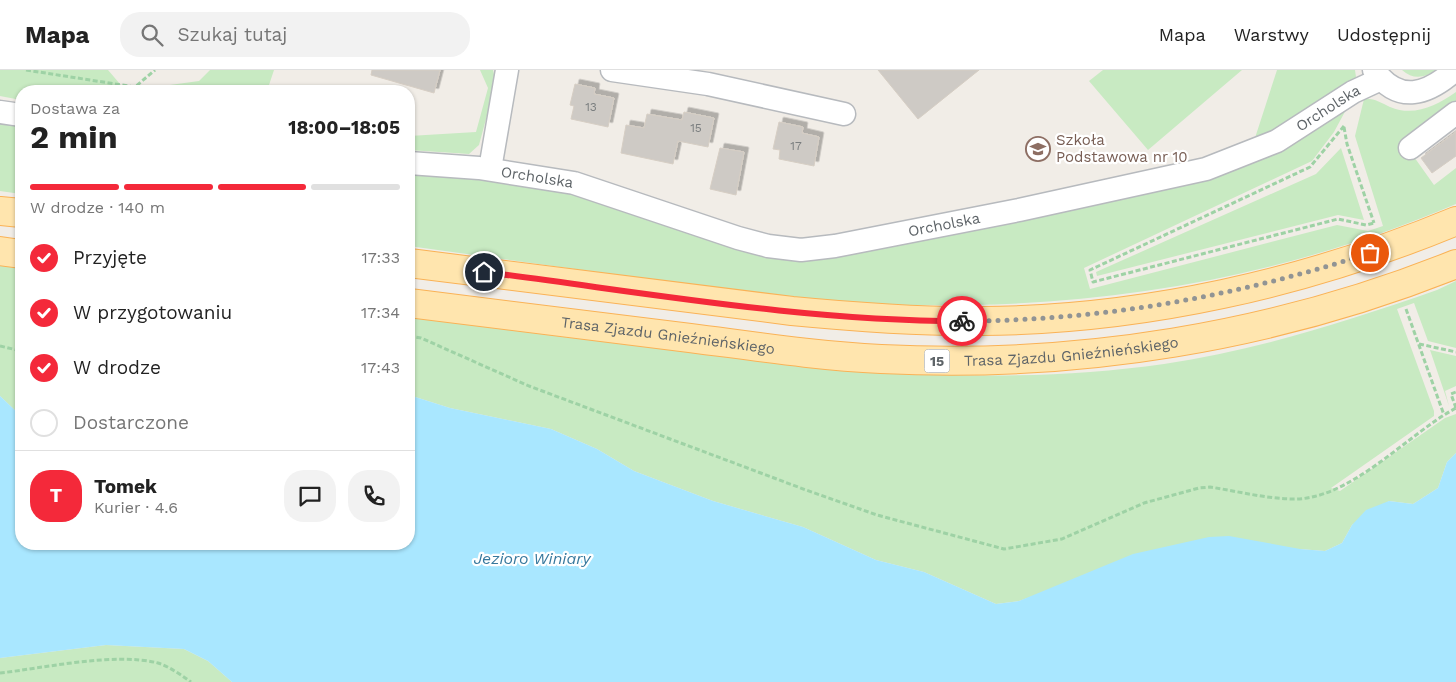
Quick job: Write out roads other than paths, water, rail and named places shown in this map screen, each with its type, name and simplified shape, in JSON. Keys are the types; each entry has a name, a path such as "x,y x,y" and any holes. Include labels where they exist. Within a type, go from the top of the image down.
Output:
{"main road":[{"path":"0,211 15,212"},
{"path":"415,263 792,311 894,319 983,321 1092,314 1230,292 1335,265 1456,221"},
{"path":"0,251 15,253"},
{"name":"Trasa Zjazdu Gnieźnieńskiego","path":"415,304 829,355 941,361 1028,359 1166,344 1268,324 1343,304 1456,264"}],"street":[{"path":"490,169 507,70"},
{"path":"612,70 708,84 844,114"},
{"name":"Orcholska","path":"415,163 490,169 574,183 738,238 768,246 800,250 835,246 1019,210 1206,169 1278,141 1377,75 1394,89 1411,93 1426,90 1439,84 1455,70"},
{"path":"0,112 15,114"},
{"path":"1410,148 1456,113"}],"water":[{"name":"Jezioro Winiary","path":"0,396 15,410 15,550 415,550 415,397 450,408 551,429 597,449 634,471 713,501 803,527 876,560 924,572 996,604 1019,601 1133,554 1209,537 1229,536 1300,549 1325,551 1342,543 1352,525 1366,510 1389,501 1413,504 1438,488 1447,462 1456,453 1456,682 232,682 208,661 184,649 106,645 0,658"}],"place":[{"name":"Szkoła Podstawowa nr 10","path":"1038,149"}]}
